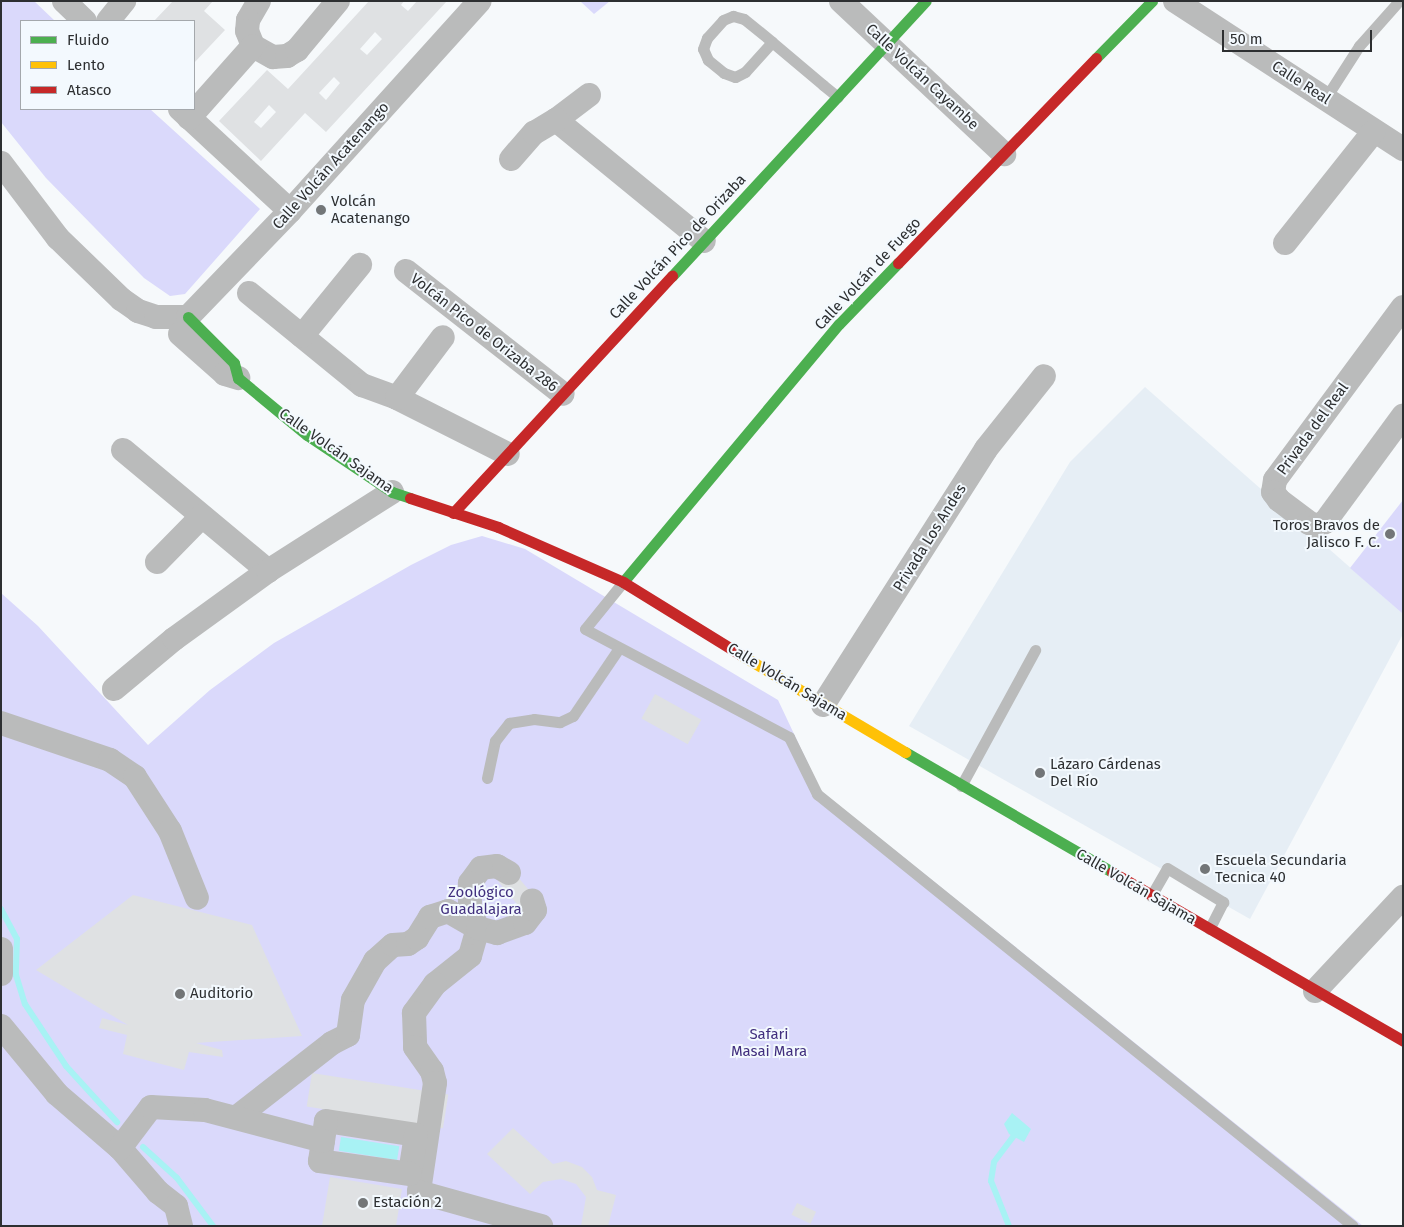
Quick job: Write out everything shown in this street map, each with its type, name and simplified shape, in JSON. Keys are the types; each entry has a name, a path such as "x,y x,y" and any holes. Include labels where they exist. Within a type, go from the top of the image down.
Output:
{"street":[{"path":"64,1 84,20"},
{"path":"109,20 124,1"},
{"path":"259,1 248,20 247,31 253,46 273,57 287,56 297,50 338,1"},
{"name":"Calle Volcán Acatenango","path":"181,323 290,212 480,1"},
{"name":"Calle Volcán Cayambe","path":"841,1 1004,154"},
{"name":"Calle Volcán Pico de Orizaba","path":"453,513 926,1"},
{"name":"Calle Volcán de Fuego","path":"623,582 839,324 1152,1"},
{"name":"Calle Real","path":"1174,1 1403,150"},
{"path":"195,103 253,46"},
{"path":"512,159 534,133 556,120 589,95"},
{"path":"185,113 290,212"},
{"path":"556,120 704,241"},
{"path":"1285,243 1374,131"},
{"path":"1,163 58,238 121,299 138,311 181,323 224,374 238,378"},
{"path":"302,336 360,265"},
{"name":"Volcán Pico de Orizaba 286","path":"406,271 563,394"},
{"path":"248,293 362,384 397,398 508,454"},
{"name":"Privada del Real","path":"1403,307 1275,480 1273,492 1278,500 1309,523 1316,526 1325,522 1403,416"},
{"path":"397,398 443,337"},
{"name":"Privada Los Andes","path":"823,705 986,449 1044,376"},
{"name":"Calle Volcán Sajama","path":"238,378 307,434 392,492 498,527 623,582 823,705 1403,1041"},
{"path":"122,450 268,571"},
{"path":"114,689 174,639 268,571 392,492"},
{"path":"157,562 202,516"},
{"path":"1,723 110,760 135,777 170,831 197,898"},
{"path":"509,874 497,866 481,868 470,883 470,911 478,928 470,956 435,984 414,1013 415,1047 432,1072 435,1083 419,1155 410,1174 320,1161 326,1121 416,1135 419,1155 419,1192 542,1226"},
{"path":"1315,991 1403,897"},
{"path":"237,1117 332,1043 348,1035 353,1000 360,983 375,960 393,945 408,944 417,938 430,917 448,911 478,928 497,933 525,923 535,910 532,900"},
{"path":"1,949 1,974"},
{"path":"1,1026 57,1094 120,1148 158,1192 176,1206 181,1226"},
{"path":"120,1148 151,1107 205,1110 324,1141"}],"lane":[{"path":"1325,99 1359,46 1399,1"},
{"path":"772,42 745,72 735,77 724,73 708,60 703,49 707,38 723,20 733,16 744,19 772,42 838,97"},
{"path":"623,582 585,629 789,737 817,794 1353,1226"},
{"path":"487,778 495,740 509,723 534,719 560,722 573,716 619,648"},
{"path":"961,786 1035,650"},
{"path":"1151,896 1168,868 1223,902 1209,929"}],"shaded area":[{"path":"1145,387 1403,614 1403,634 1250,919 909,726 1070,462"},
{"path":"1012,1113 1031,1129 1024,1142 1009,1134 1004,1124"},
{"path":"341,1137 399,1146 397,1160 339,1151"}],"green space":[{"path":"1,1 34,1 54,20 20,20 20,110 151,110 260,209 185,294 170,296 144,278 46,178 1,122"},
{"path":"580,1 610,1 594,14"},
{"name":"Toros Bravos de Jalisco F. C.","path":"1403,500 1403,614 1350,568"},
{"name":"Zoológico Guadalajara","path":"482,536 525,549 778,700 821,791 1363,1226 1,1226 1,593 38,626 148,745 210,690 274,643 411,565 451,545"}],"building":[{"path":"173,1 213,1 204,11 225,30 195,62 195,20 155,20"},
{"path":"369,1 404,1 401,5 408,11 417,1 447,1 326,132 305,113 261,161 219,121 267,70 288,89","holes":["375,32 382,39 367,55 360,49","334,77 340,83 326,100 319,93","269,105 276,112 261,128 254,122"]},
{"path":"655,694 701,720 688,744 641,718"},
{"path":"512,870 534,897 521,908 498,882"},
{"name":"Auditorio","path":"133,895 252,925 302,1036 196,1043 222,1050 223,1057 189,1052 184,1070 123,1054 127,1035 99,1028 102,1018 128,1025 36,970"},
{"path":"312,1073 448,1095 443,1128 307,1107"},
{"path":"513,1128 553,1164 566,1161 582,1167 592,1177 597,1190 616,1195 608,1226 581,1226 586,1197 576,1184 561,1179 543,1182 530,1194 487,1154"},
{"name":"Estación 2","path":"330,1177 402,1189 396,1226 322,1226"},
{"path":"797,1203 816,1212 811,1224 792,1215"}],"waterway":[{"path":"1,909 17,939 16,975 25,1004 66,1066 117,1122"},
{"path":"1009,1226 991,1181 994,1162 1018,1130"},
{"path":"143,1147 177,1178 213,1226"}],"traffic: fast":[{"path":"672,276 926,1"},
{"path":"1096,58 1152,1"},
{"path":"623,582 839,324 898,263"},
{"path":"188,317 234,363 238,378 307,435 392,492 410,498"},
{"path":"905,752 1112,872"}],"traffic: slow":[{"path":"741,655 905,752"}],"traffic: jam":[{"path":"898,263 1096,58"},
{"path":"453,513 672,276"},
{"path":"410,498 498,527 623,582 741,655"},
{"path":"1112,872 1403,1041"}],"place":[{"name":"Volcán Acatenango","path":"321,210"},
{"name":"Toros Bravos de Jalisco F. C.","path":"1390,534"},
{"name":"Lázaro Cárdenas Del Río","path":"1040,773"},
{"name":"Escuela Secundaria Tecnica 40","path":"1205,869"},
{"name":"Auditorio","path":"180,994"},
{"name":"Estación 2","path":"363,1203"}],"park label":[{"name":"Safari Masai Mara","path":"769,1042"}]}
